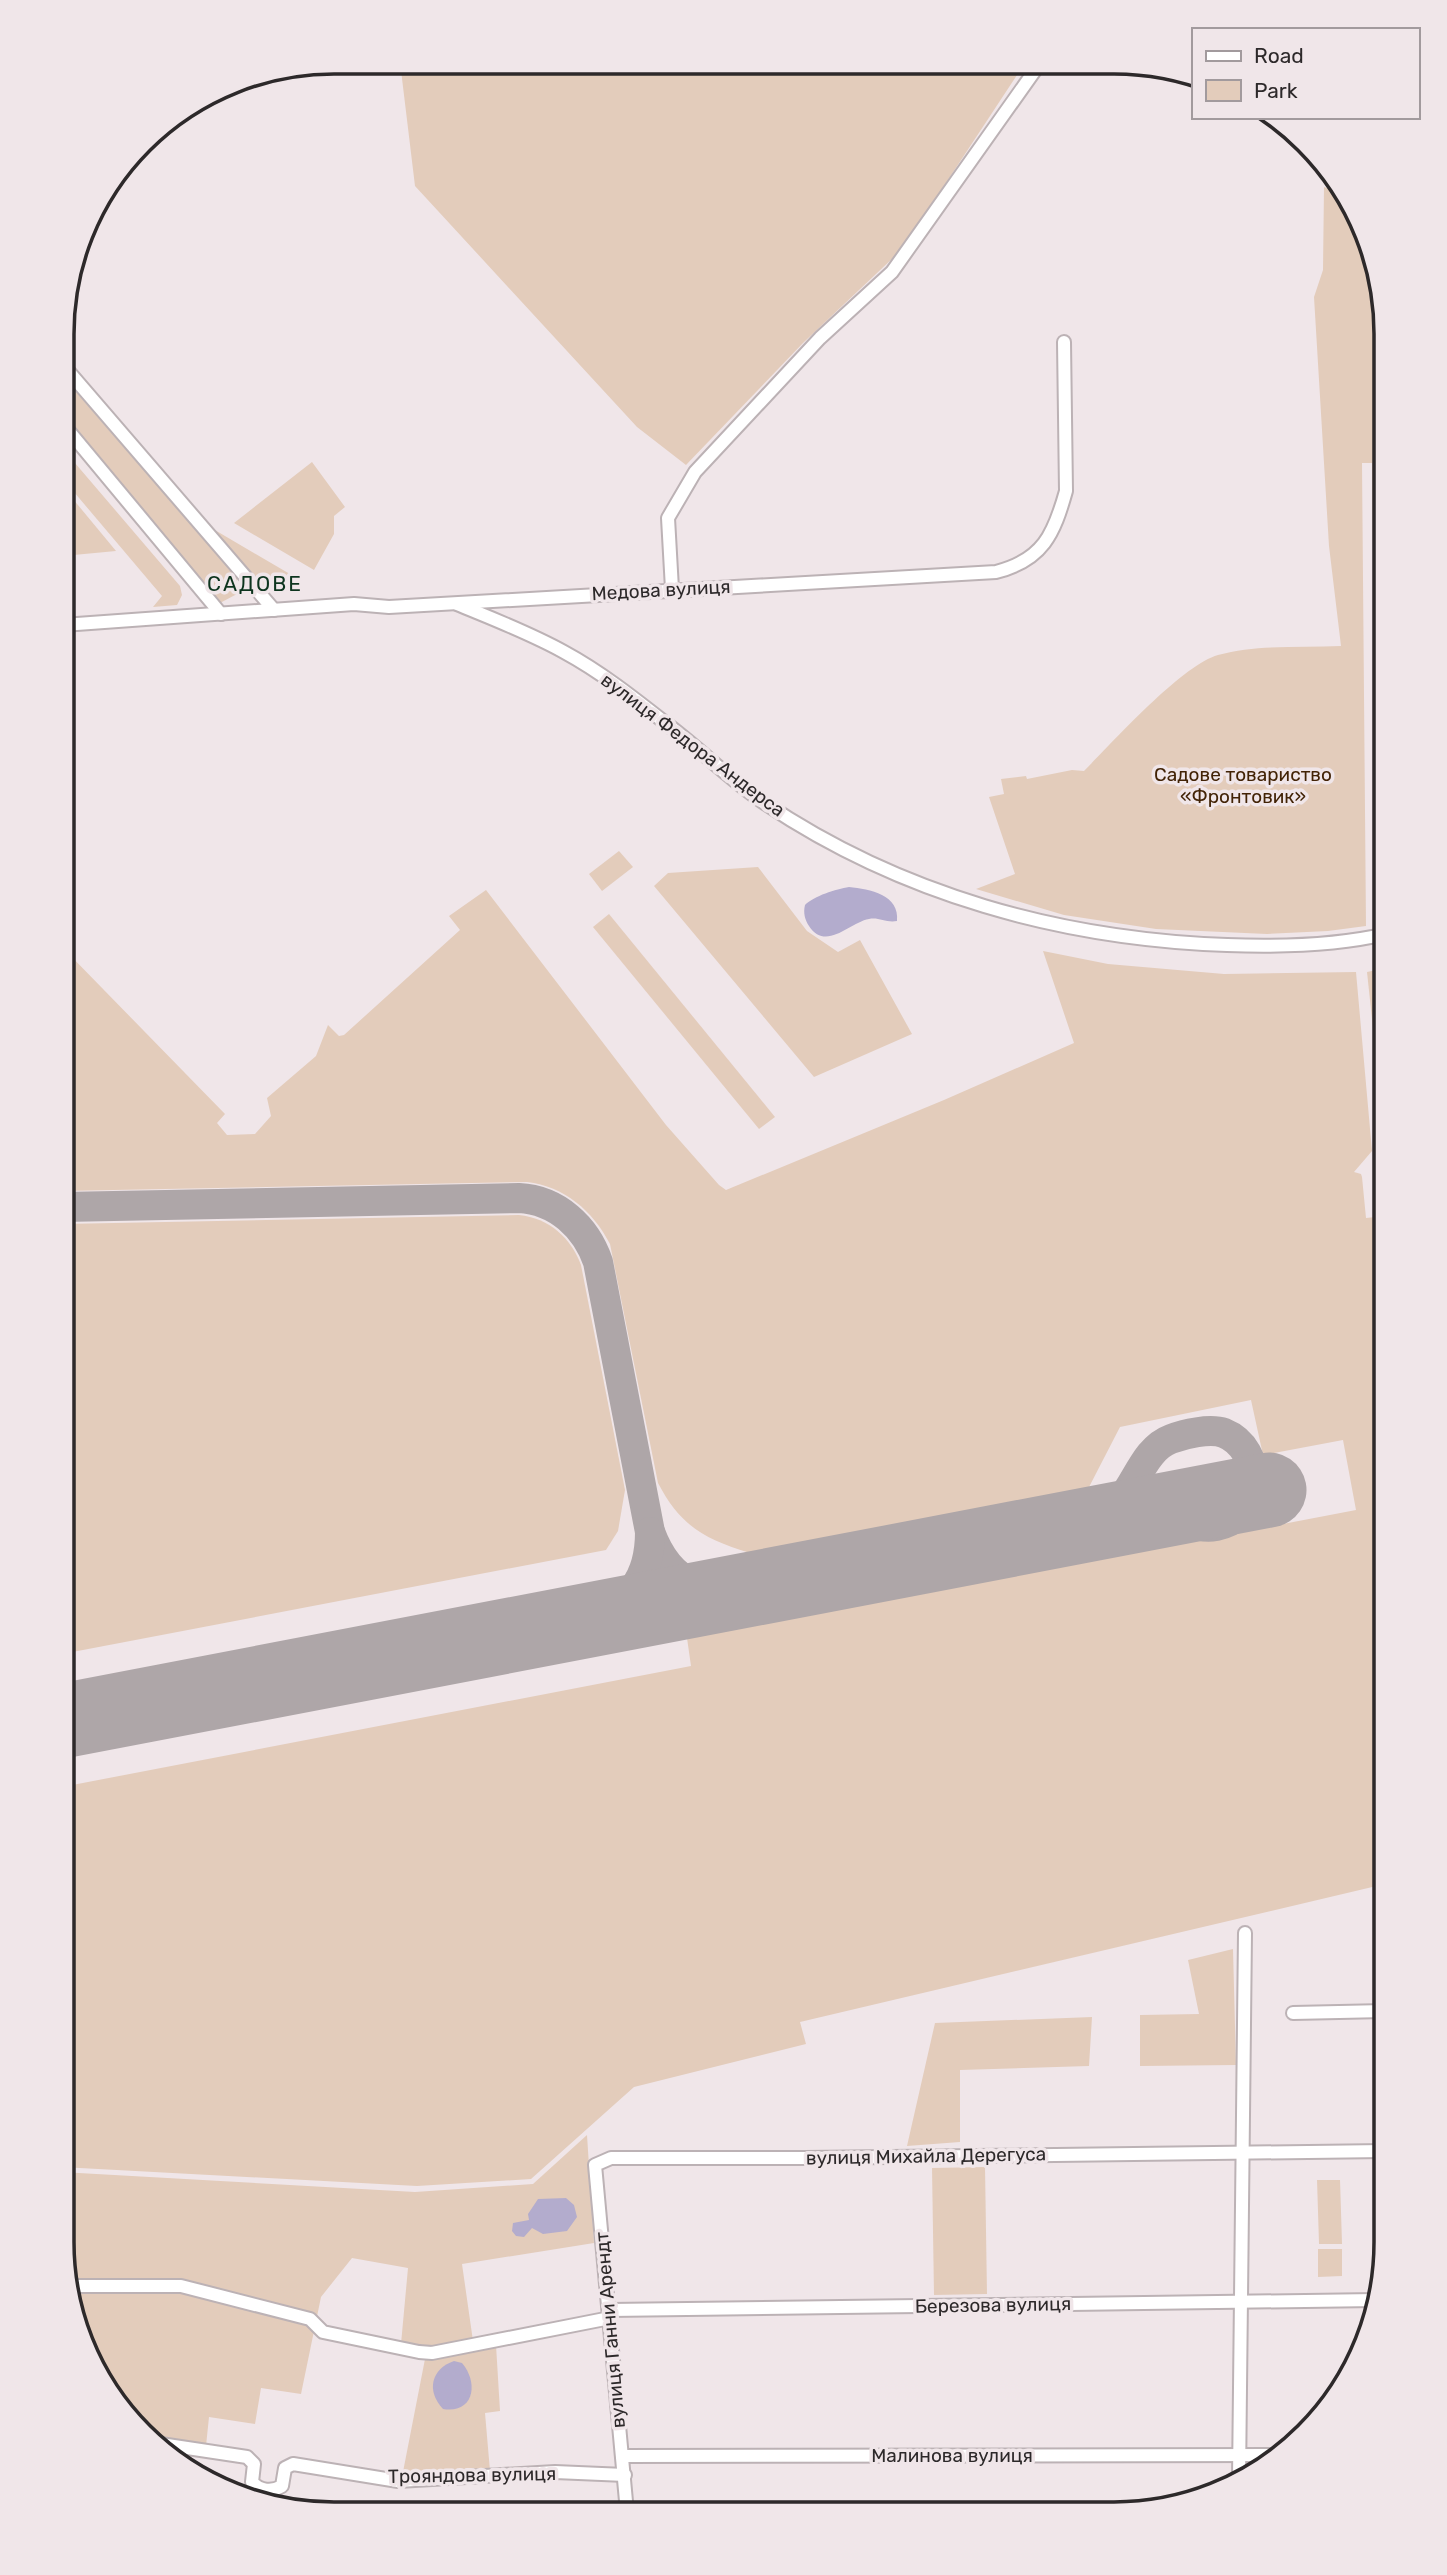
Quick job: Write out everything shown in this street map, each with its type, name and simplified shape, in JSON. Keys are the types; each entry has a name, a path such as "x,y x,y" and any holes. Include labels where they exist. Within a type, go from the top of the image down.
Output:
{"street":[{"path":"672,589 668,518 695,472 820,338 892,272 1032,74"},
{"name":"Медова вулиця","path":"74,624 354,604 389,607 996,572 1027,561 1042,546 1061,509 1066,491 1064,342"},
{"path":"74,377 274,610"},
{"path":"74,437 220,614"},
{"name":"вулиця Федора Андерса","path":"454,603 505,623 564,652 670,726 761,800 848,852 942,894 1069,929 1140,939 1259,946 1323,944 1374,936"},
{"path":"1239,2470 1245,1933"},
{"path":"1293,2013 1374,2011"},
{"name":"вулиця Михайла Дерегуса","path":"611,2158 1374,2151"},
{"name":"вулиця Ганни Арендт","path":"611,2158 595,2165 626,2502"},
{"name":"Березова вулиця","path":"77,2286 181,2286 310,2319 323,2332 419,2353 432,2353 610,2314 1367,2300"},
{"name":"Трояндова вулиця","path":"172,2446 247,2457 254,2464 252,2482 257,2488 274,2490 282,2486 285,2468 293,2463 398,2481 555,2472 625,2475"},
{"name":"Малинова вулиця","path":"623,2456 1262,2455"}],"green space":[{"path":"401,74 1018,74 895,256 803,343 686,465 637,427 415,186"},
{"name":"Садове товариство «Фронтовик»","path":"1324,187 1330,190 1354,234 1369,283 1373,316 1374,647 1372,463 1362,463 1366,926 1267,934 1156,929 1064,915 976,889 1015,874 989,797 1004,794 1001,779 1026,776 1027,779 1072,770 1084,771 1167,688 1203,662 1218,655 1264,648 1341,646 1329,546 1314,297 1323,270"},
{"path":"74,390 237,577 237,594 220,603 74,427"},
{"path":"74,462 180,586 182,595 177,605 153,607 162,596 74,492"},
{"path":"312,462 345,507 334,516 334,534 314,570 234,523"},
{"path":"183,497 208,526 295,577 296,586 279,589 251,580"},
{"path":"74,500 116,551 74,555"},
{"path":"619,851 633,867 602,891 589,874"},
{"path":"758,867 807,931 838,952 860,940 912,1034 814,1077 654,886 668,873"},
{"path":"486,890 666,1125 726,1190 1074,1043 1043,951 1108,964 1224,974 1356,972 1372,1151 1354,1172 1362,1177 1366,1218 1374,1217 1374,1887 800,2022 806,2044 634,2087 531,2179 417,2186 74,2168 74,1785 691,1666 687,1638 1356,1510 1343,1440 1263,1455 1251,1400 1120,1427 1088,1489 750,1553 707,1536 685,1521 658,1483 610,1244 586,1211 565,1195 540,1184 527,1182 74,1191 74,959 225,1114 217,1123 227,1135 255,1134 271,1116 267,1098 316,1056 328,1025 339,1036 344,1035 460,930 449,916"},
{"path":"609,914 775,1117 759,1129 593,927"},
{"path":"1374,971 1374,1038 1367,972"},
{"path":"519,1215 549,1225 565,1238 581,1265 625,1490 618,1531 606,1550 74,1652 74,1224"},
{"path":"1233,1949 1236,2065 1140,2066 1140,2015 1199,2014 1188,1960"},
{"path":"1092,2017 1089,2066 960,2070 960,2142 907,2146 935,2023"},
{"path":"587,2135 594,2243 462,2264 473,2341 433,2349 401,2344 408,2268 352,2258 321,2297 301,2394 261,2388 255,2424 209,2417 206,2446 165,2440 138,2413 108,2371 93,2341 82,2309 74,2259 74,2173 415,2192 533,2184"},
{"path":"985,2167 987,2294 934,2295 932,2168"},
{"path":"1317,2180 1340,2180 1342,2244 1319,2244"},
{"path":"1318,2249 1342,2249 1342,2276 1318,2277"},
{"path":"496,2345 500,2411 485,2413 490,2471 402,2477 425,2359"}],"shaded area":[{"path":"849,887 874,892 889,899 897,912 897,921 869,919 830,936 816,933 805,919 805,905 826,893"},
{"path":"566,2198 574,2205 577,2217 567,2231 543,2234 532,2228 524,2237 516,2236 512,2231 513,2223 529,2220 528,2214 538,2199"},
{"path":"454,2361 462,2363 471,2379 472,2388 467,2402 461,2407 443,2409 434,2395 434,2381 440,2369"}],"taxiway":[{"path":"74,1207 519,1198 533,1200 558,1210 578,1227 593,1249 598,1262 650,1532 659,1551 680,1577 693,1584 724,1590 762,1587"},
{"path":"1076,1527 1116,1505 1148,1457 1162,1443 1171,1439 1197,1432 1224,1433 1237,1441 1247,1453 1252,1467 1251,1496 1244,1510 1232,1520 1216,1526 1204,1526 1167,1516 1143,1514"},
{"path":"585,1621 614,1607 634,1588 646,1564 650,1532"}],"runway":[{"path":"74,1719 1269,1490"}],"district":[{"name":"САДОВЕ","path":"255,583"}]}
